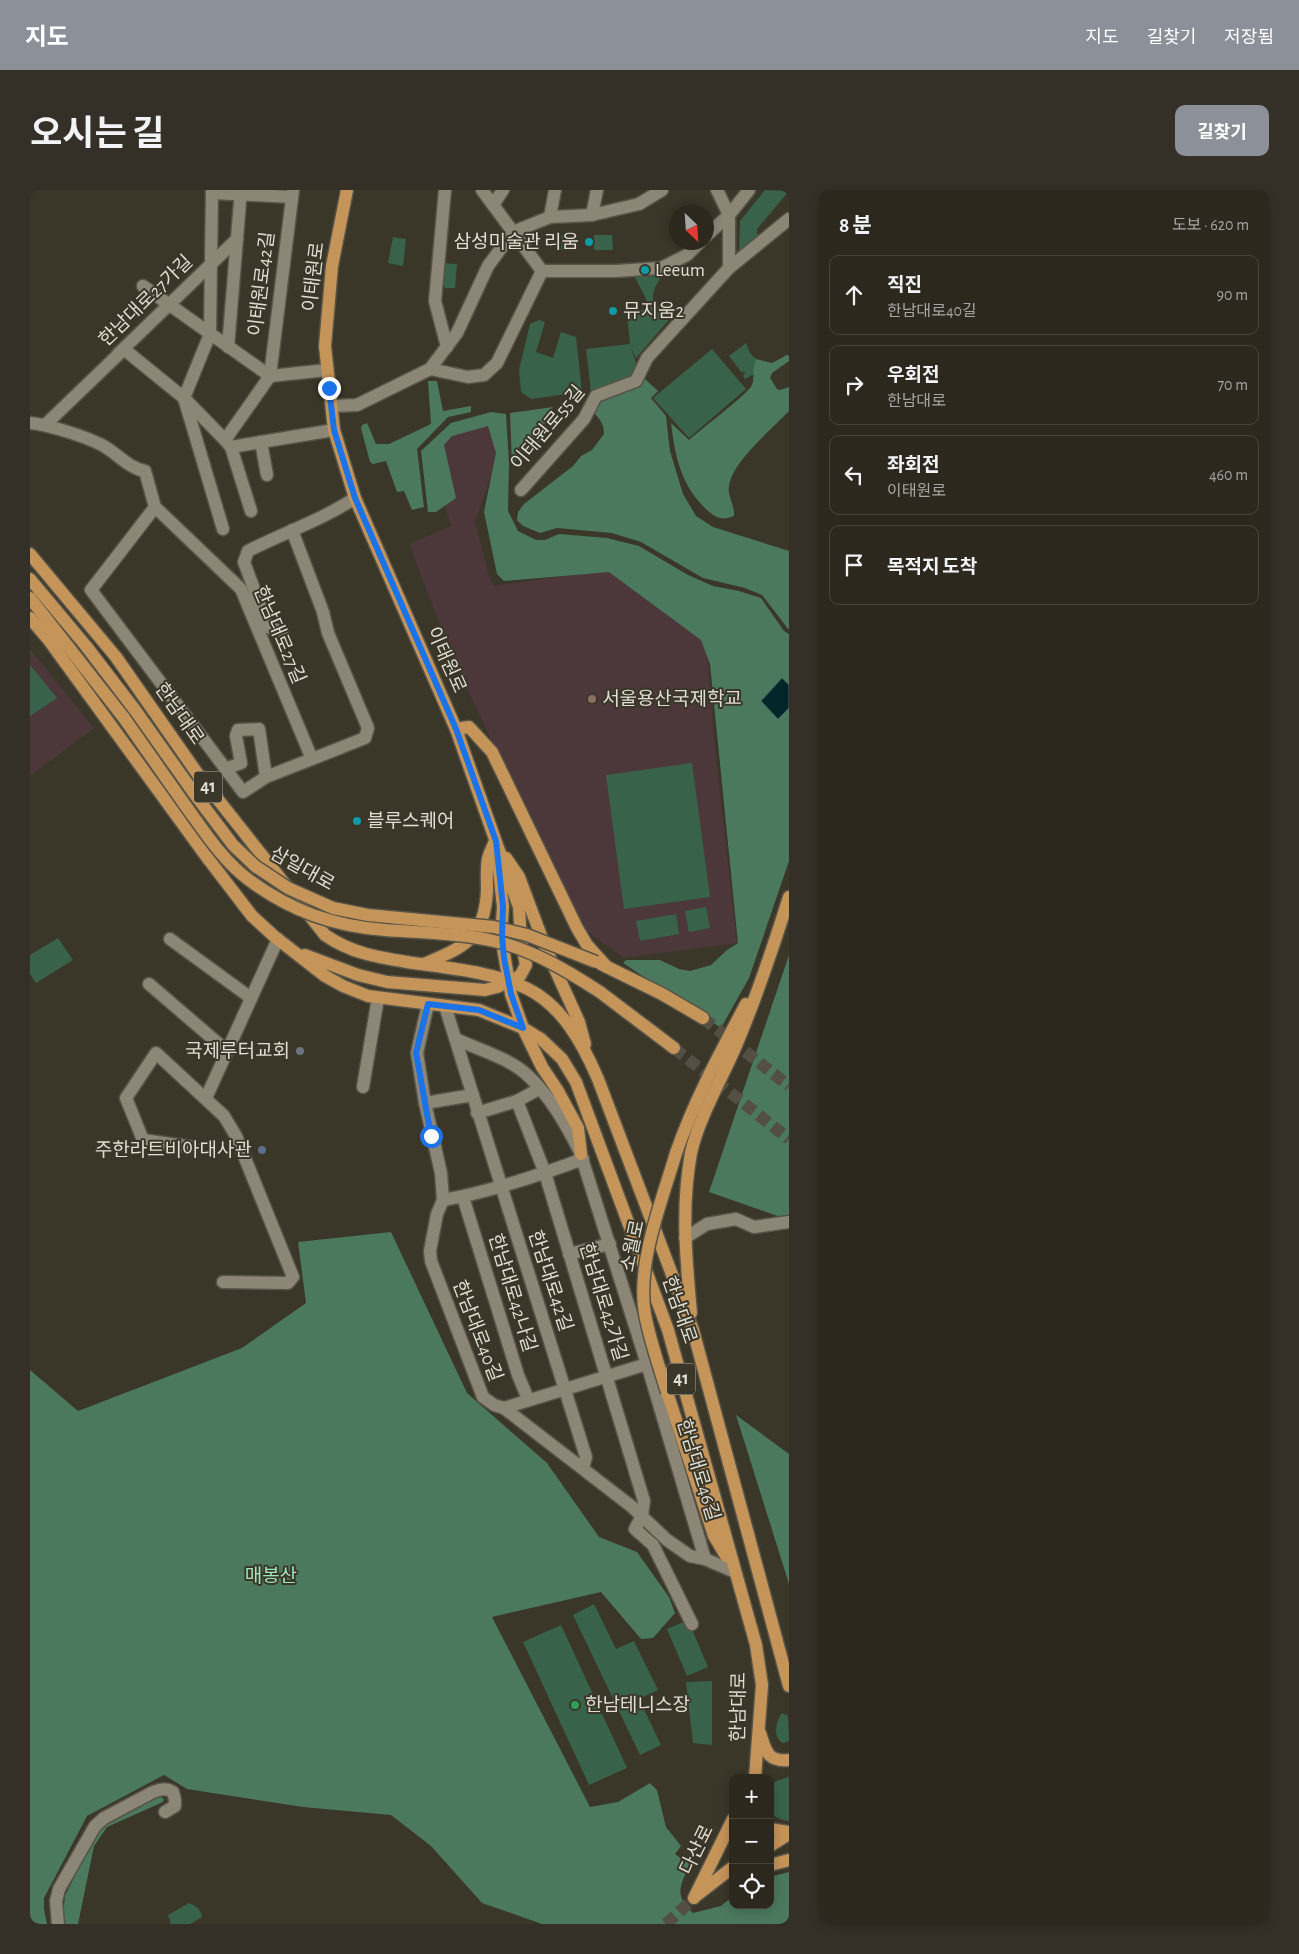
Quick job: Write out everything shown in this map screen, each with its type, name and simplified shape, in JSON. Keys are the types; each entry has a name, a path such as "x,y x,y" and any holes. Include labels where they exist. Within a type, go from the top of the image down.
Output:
{"main road":[{"name":"이태원로","path":"347,190 332,266 325,346 334,430 355,498 456,729 519,907 520,941 526,965 520,976 509,981"},
{"name":"한남대로","path":"30,554 116,657 197,773 325,935 337,944 362,954 462,970 509,981 528,989 548,1003 564,1018 589,1057 692,1330 789,1686"},
{"name":"삼일대로","path":"30,579 86,646 234,845 255,866 288,888 333,908 368,915 494,927 527,935 602,965 662,994 703,1018"},
{"name":"삼일대로","path":"30,598 124,718 224,858 248,879 304,913 342,924 500,942 573,974 674,1048"},
{"name":"한남대로","path":"30,618 48,639 246,909 278,939 325,976 368,996 479,1010 523,1028 541,1039 562,1059 576,1082 668,1330 756,1645 762,1685 760,1733 755,1774"},
{"path":"456,729 469,727 492,752 577,928 602,965"},
{"name":"이태원로","path":"496,841 503,907 502,936 511,994 523,1028 542,1067 558,1090 578,1128 582,1157"},
{"name":"이태원로","path":"496,841 519,877 546,948 580,1022 589,1057"},
{"path":"424,964 450,953 467,942 479,930 486,902 488,859 496,841"},
{"name":"소월로","path":"692,1330 684,1238 684,1205 692,1152 702,1123 756,998 789,897"},
{"path":"503,907 508,912 519,907"},
{"name":"소월로","path":"735,1571 714,1536 667,1392 645,1313 643,1289 651,1240 686,1122 715,1060 746,1004 776,938"},
{"name":"한남대로","path":"293,951 358,975 387,982 485,990 509,981"},
{"path":"760,1733 764,1746 771,1757 777,1761 789,1760"},
{"path":"751,1774 756,1760"},
{"path":"774,1830 789,1833"},
{"path":"774,1843 789,1833"},
{"name":"다산로","path":"691,1900 728,1843"},
{"path":"774,1864 789,1860"},
{"name":"다산로","path":"691,1900 729,1870"},
{"path":"691,1900 729,1878"}],"street":[{"path":"445,190 435,302 447,347"},
{"path":"482,190 542,271"},
{"path":"493,205 503,190"},
{"path":"550,217 555,190"},
{"path":"592,215 597,190"},
{"path":"639,204 642,190"},
{"path":"332,406 357,405 430,369 458,333 488,266 513,232 550,217 592,215 639,204 662,190"},
{"path":"717,190 729,215 729,268"},
{"path":"714,229 729,215 749,190"},
{"path":"212,191 210,334 184,398 223,529"},
{"name":"이태원로42길","path":"212,191 292,194 270,376"},
{"path":"228,347 241,192"},
{"name":"이태원로55길","path":"521,490 584,418 596,396 636,381 647,358 729,268 789,219"},
{"name":"한남대로27가길","path":"45,425 237,239"},
{"path":"542,271 661,268 687,255 692,250"},
{"path":"430,369 468,377 484,375 497,363 542,271"},
{"path":"143,286 270,376 327,370"},
{"name":"한남대로27가길","path":"82,389 125,350 184,398 228,443 251,511"},
{"path":"228,443 270,376"},
{"path":"30,423 45,425 102,445 136,469 145,471 155,507 91,590 243,792 266,777 365,738 368,728 328,633 323,612 292,530"},
{"path":"228,443 261,442 334,430"},
{"path":"261,442 267,475"},
{"path":"282,632 268,627 244,562 248,551 338,510 355,498"},
{"name":"한남대로27길","path":"155,507 241,589 312,759"},
{"path":"225,769 241,763 236,736 238,730 259,729 266,777"},
{"path":"170,939 251,998"},
{"path":"206,1098 278,939"},
{"path":"149,984 227,1052"},
{"path":"363,1087 378,998"},
{"name":"한남대로40길","path":"428,1004 416,1053 441,1174 443,1200 437,1214 430,1251 431,1261 482,1397 494,1405 504,1408 583,1468 642,1516 667,1540 690,1556 704,1559 735,1571"},
{"name":"한남대로42길","path":"445,1006 586,1457 583,1468"},
{"name":"한남대로46길","path":"456,1039 495,1056 524,1072 567,1126 582,1157 647,1364 704,1559"},
{"path":"192,1147 143,1140 126,1098 156,1053 224,1116 236,1136 293,1277 288,1283 223,1282"},
{"path":"478,1113 517,1101 539,1089"},
{"path":"425,1103 473,1095"},
{"name":"한남대로42가길","path":"517,1101 544,1173 644,1501 642,1516 635,1530 653,1545 692,1624"},
{"path":"443,1200 463,1197 544,1173 582,1157"},
{"name":"한남대로42나길","path":"463,1197 518,1375 528,1399"},
{"path":"684,1238 707,1224 736,1219 754,1227 789,1222"},
{"path":"569,1254 610,1244"},
{"path":"504,1408 528,1399 647,1364"},
{"path":"58,1924 56,1901 59,1889 95,1826 104,1818 161,1789 168,1789 173,1792 175,1797 174,1806 165,1812"}],"shaded area":[{"name":"서울용산국제학교","path":"494,420 500,450 475,522 490,579 494,586 611,569 706,639 714,739 737,943 624,958 581,927 453,659 409,544 451,526 428,447 440,434"},
{"path":"30,649 94,728 30,776"}],"green space":[{"path":"765,190 789,191 757,229 757,234 762,238 739,257 740,221"},
{"path":"573,235 573,250 559,250 559,236"},
{"path":"594,235 612,235 613,250 594,250"},
{"path":"393,237 406,239 403,266 388,263"},
{"path":"442,263 457,264 455,288 446,288 440,285"},
{"path":"644,273 647,277 663,274 655,288 653,299 659,307 674,314 636,358 631,348 637,366 633,376 591,392 586,349 630,344 627,315 650,307 634,275"},
{"path":"539,320 545,322 536,352 553,358 561,332 576,337 582,392 531,399 521,392 519,370 530,324"},
{"path":"746,343 750,353 756,359 754,374 745,379 743,376 744,371 742,373 729,356"},
{"path":"712,349 746,389 689,438 653,398"},
{"path":"787,355 789,356 789,361 772,373 770,378 777,389 789,387 789,411 763,436 737,467 729,486 734,516 726,518 716,517 698,501 685,481 677,459 671,423 689,440 749,389 753,382 756,359 772,363"},
{"path":"645,379 658,391 651,398 666,416 670,451 683,494 696,516 713,527 789,551 789,630 762,595 745,588 703,578 641,542 612,533 557,528 540,533 523,526 517,520 518,512 524,504 573,466 581,456 592,450 604,434 601,422 593,412 598,397"},
{"path":"428,381 437,381 443,411 471,406 471,412 448,417 417,449 424,507 412,510 404,491 397,492 386,461 373,464 370,462 361,428 362,425 367,423 376,444 389,444 431,424"},
{"path":"553,407 545,419 544,433 540,441 512,464 510,413"},
{"path":"491,412 506,414 509,463 508,511 518,531 536,540 545,540 559,534 607,538 639,546 688,575 713,586 761,598 784,631 789,634 789,861 749,978 721,1028 623,963 626,960 660,960 679,969 690,971 711,965 727,950 738,943 710,664 701,640 609,572 504,581 497,574 484,512 496,453 488,426 452,436 444,445 456,498 436,512 428,512 421,451 451,423"},
{"path":"30,665 57,698 30,716"},
{"path":"692,763 710,897 624,909 606,775"},
{"path":"706,907 710,928 689,932 685,911"},
{"path":"676,914 679,934 640,941 636,921"},
{"path":"58,938 73,960 36,983 30,974 30,955"},
{"path":"789,955 789,1220 709,1192"},
{"name":"매봉산","path":"391,1232 467,1393 547,1463 599,1537 637,1552 669,1597 675,1613 653,1638 641,1639 601,1592 492,1617 590,1807 618,1802 650,1783 657,1790 666,1827 681,1846 675,1854 689,1864 680,1890 683,1901 693,1913 721,1906 729,1899 729,1909 774,1909 774,1876 789,1872 789,1924 542,1924 482,1903 431,1846 391,1815 303,1807 187,1789 164,1775 87,1816 44,1898 47,1924 30,1924 30,1370 78,1411 242,1348 306,1303 298,1242"},
{"path":"736,1415 789,1454 789,1584"},
{"name":"한남테니스장","path":"594,1604 616,1649 634,1641 658,1690 639,1699 661,1745 640,1755 573,1615"},
{"name":"한남테니스장","path":"688,1620 708,1667 687,1676 667,1629"},
{"name":"한남테니스장","path":"561,1625 627,1768 589,1785 523,1642"},
{"name":"한남테니스장","path":"712,1681 712,1745 693,1743 686,1682"},
{"path":"782,1713 788,1716 789,1741 783,1743 776,1733 778,1720"},
{"path":"789,1777 789,1821 774,1815 774,1783"},
{"path":"159,1796 164,1799 163,1802 107,1827 94,1846 78,1924 62,1924 65,1896 94,1836 106,1821"},
{"path":"189,1903 198,1908 202,1917 190,1924 171,1924 168,1915"}],"water":[{"path":"782,678 789,685 789,708 778,719 761,701"}],"tunnel":[{"path":"703,1018 789,1086"},
{"path":"674,1048 789,1139"},
{"path":"666,1924 689,1903"}],"place":[{"name":"삼성미술관 리움","path":"589,242"},
{"name":"Leeum","path":"645,270"},
{"name":"뮤지움2","path":"613,311"},
{"name":"서울용산국제학교","path":"592,699"},
{"name":"블루스퀘어","path":"357,821"},
{"name":"국제루터교회","path":"300,1051"},
{"name":"주한라트비아대사관","path":"262,1150"},
{"name":"한남테니스장","path":"575,1705"}],"route":[{"path":"329,388 334,430 355,498 456,729 496,841 503,907 502,936 504,958 511,994 523,1028 479,1010 428,1004 416,1053 431,1136"}]}
